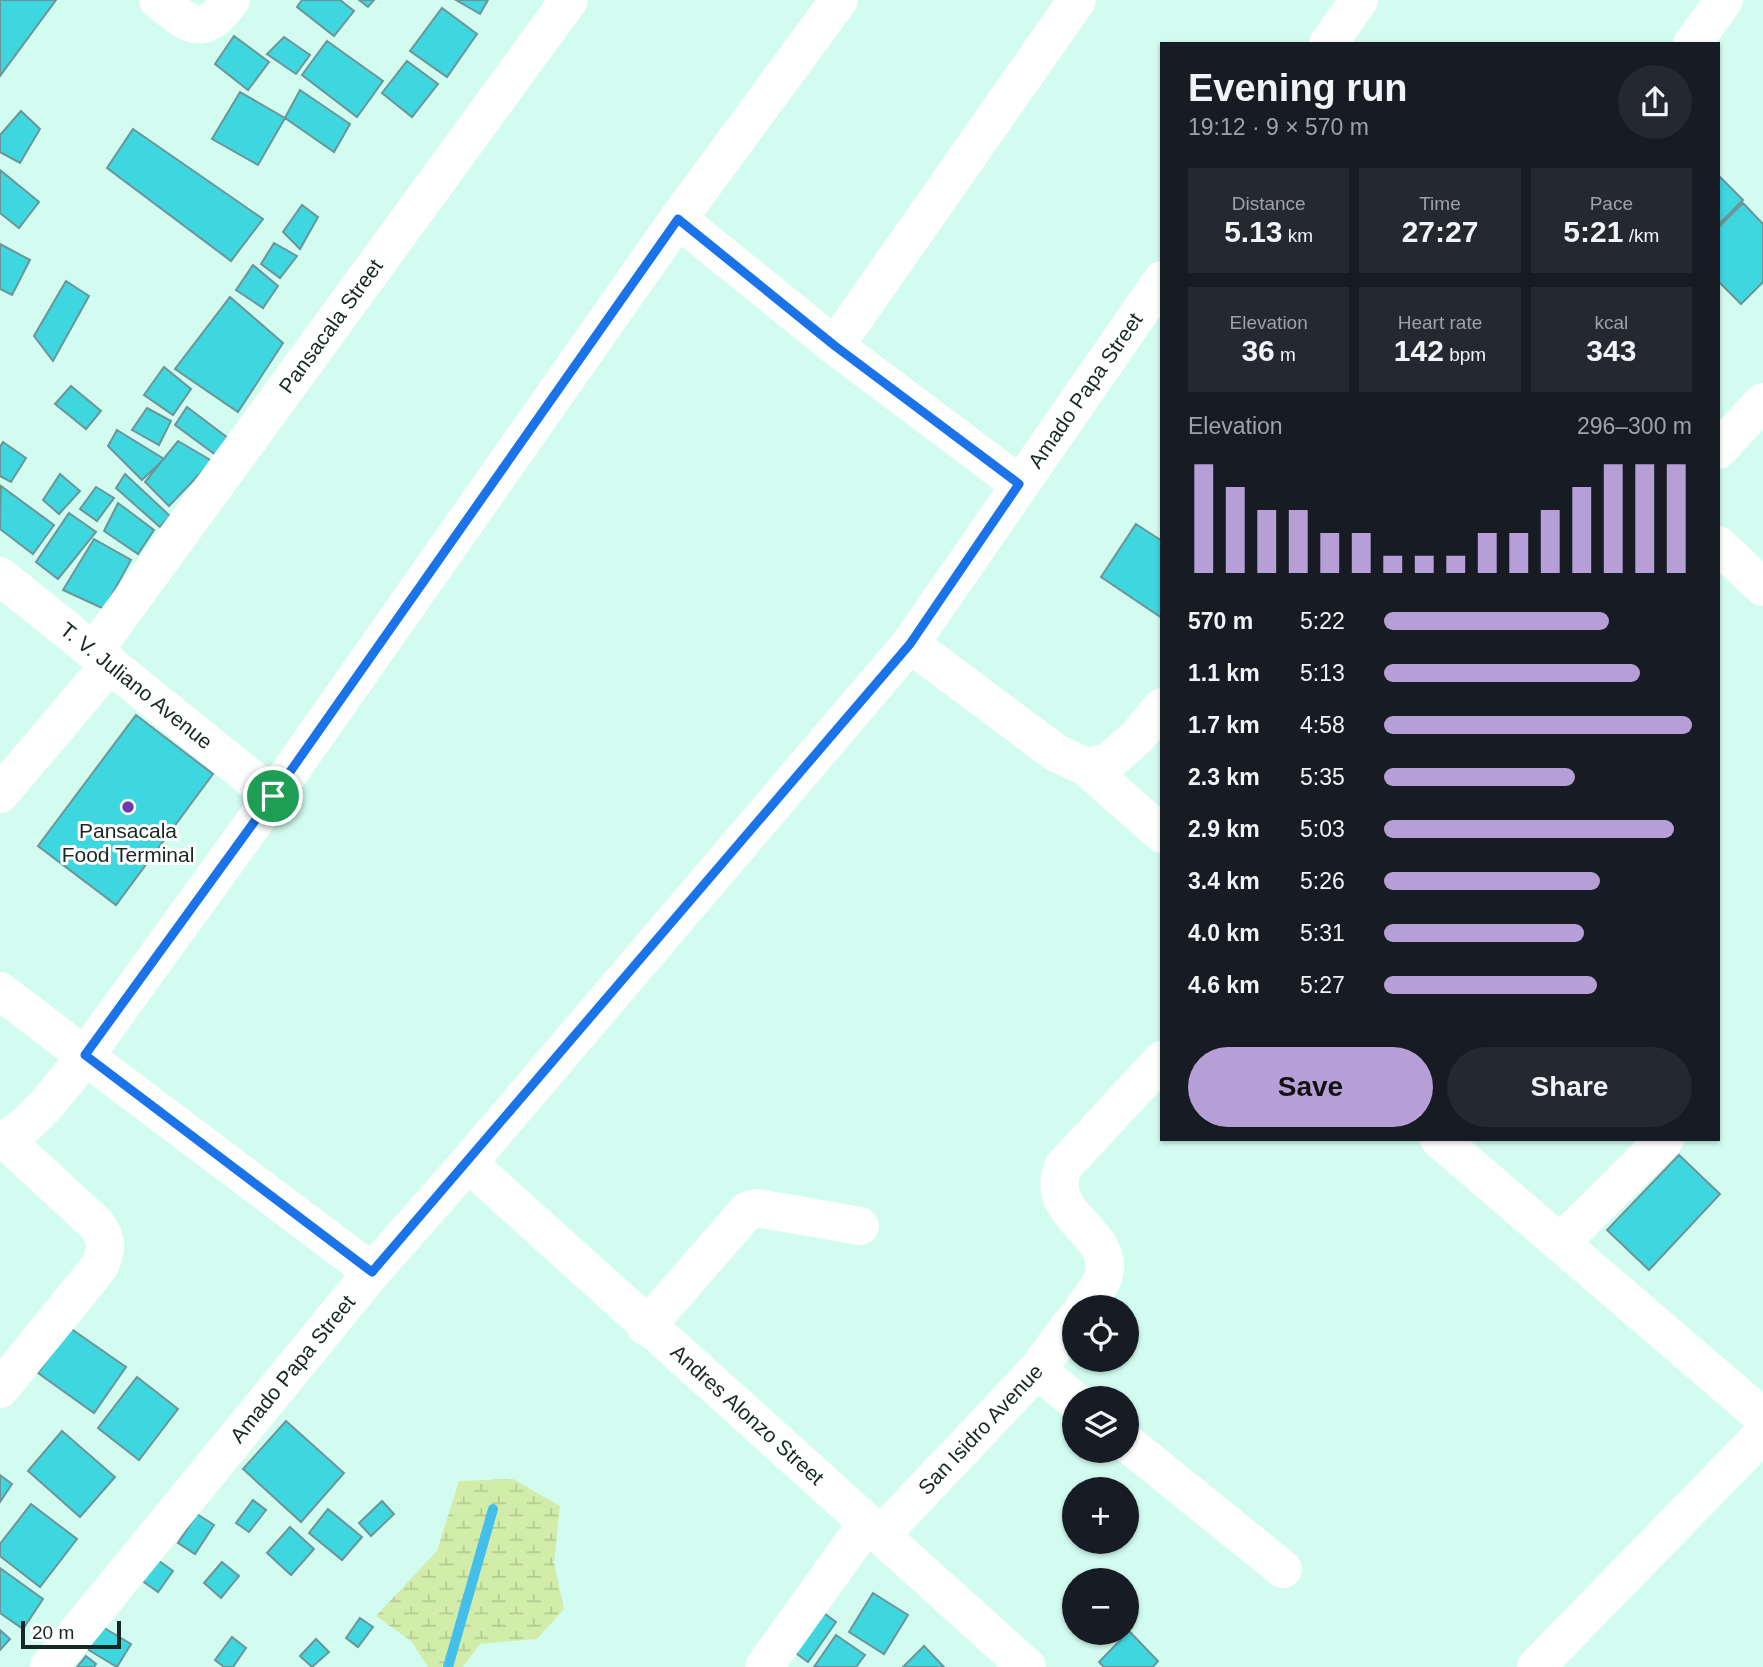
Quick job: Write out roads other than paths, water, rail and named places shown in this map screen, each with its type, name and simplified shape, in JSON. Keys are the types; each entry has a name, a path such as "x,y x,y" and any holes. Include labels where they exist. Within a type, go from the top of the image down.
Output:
{"street":[{"path":"158,0 190,25 205,25 219,16 231,0"},
{"name":"Pansacala Street","path":"0,794 102,658 569,0"},
{"path":"0,1389 99,1267 106,1250 106,1238 97,1225 2,1142 48,1104 85,1055 273,796 678,219 839,0"},
{"path":"835,346 1077,0"},
{"path":"1329,42 1359,0"},
{"path":"1693,42 1724,0"},
{"path":"678,219 835,346 1019,484"},
{"name":"Amado Papa Street","path":"49,1667 372,1272 910,644 1160,283"},
{"path":"1720,448 1763,402"},
{"path":"1720,547 1763,587"},
{"name":"T. V. Juliano Avenue","path":"0,576 273,796"},
{"path":"910,644 1056,753 1086,767 1160,832"},
{"path":"1086,767 1107,763 1137,737 1160,709"},
{"path":"0,991 372,1272"},
{"path":"1091,1295 1104,1273 1101,1251 1059,1196 1057,1182 1063,1167 1160,1062"},
{"path":"1441,1141 1763,1417"},
{"path":"1560,1243 1663,1141"},
{"name":"Andres Alonzo Street","path":"468,1163 646,1327 1027,1667"},
{"path":"646,1327 747,1211 757,1208 860,1226"},
{"name":"San Isidro Avenue","path":"764,1667 874,1529 1037,1370 1062,1336"},
{"path":"1037,1370 1062,1390"},
{"path":"1536,1667 1763,1434"},
{"path":"1139,1453 1283,1569"}],"waterway":[{"path":"448,1667 493,1509"}],"place":[{"name":"Pansacala Food Terminal","path":"128,807"}]}
